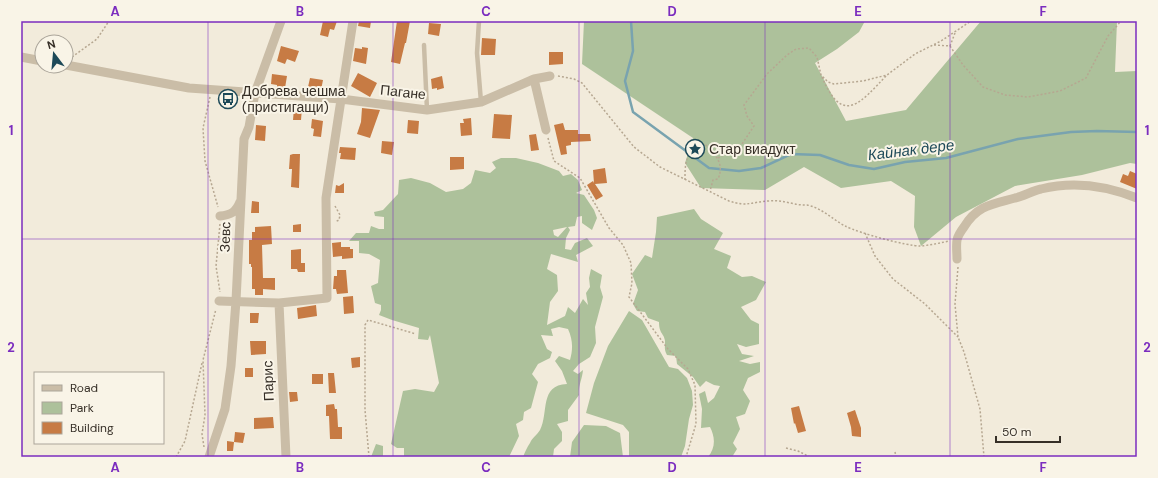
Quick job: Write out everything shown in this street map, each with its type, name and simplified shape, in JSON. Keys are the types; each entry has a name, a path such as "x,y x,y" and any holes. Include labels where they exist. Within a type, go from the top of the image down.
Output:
{"street":[{"name":"Зевс","path":"209,455 225,409 231,366 236,301 244,139 249,127 255,93 281,21"},
{"path":"219,301 280,303 327,298 326,198 352,21"},
{"path":"21,57 34,59"},
{"name":"Пагане","path":"74,62 189,88 341,100 427,110 481,102 534,79 550,76"},
{"path":"534,79 546,130"},
{"path":"957,258 957,240 959,234 969,219 980,209 1040,189 1061,185 1078,185 1102,188 1137,198"},
{"path":"220,216 228,216 237,209 240,199"},
{"name":"Парис","path":"280,303 286,457"}],"lane":[{"path":"479,21 477,53 481,102"},
{"path":"424,45 427,110"}],"path":[{"path":"74,57 97,39 109,21"},
{"path":"718,158 742,144 754,126 747,116 744,105 767,74 787,55 796,49 809,48 817,57 821,75 831,96 845,106 854,106 887,75 915,54 955,32 971,21"},
{"path":"950,46 963,66 983,87 1005,95 1028,97 1060,91 1086,78 1108,36 1121,21"},
{"path":"950,46 955,32"},
{"path":"932,45 950,46"},
{"path":"821,75 828,82 834,84 863,81 887,75"},
{"path":"550,76 574,79 582,83 634,147 660,168 729,201 740,204 783,201 808,206 821,210 834,220 846,226 865,233 912,245 921,246 957,240"},
{"path":"176,457 185,441 203,360 219,301 220,290 216,266 220,216 205,161 203,128 212,90"},
{"path":"546,130 554,161 580,178 608,228 623,245 631,263 632,283 629,298 668,349 688,369 695,385 696,424 686,457"},
{"path":"685,180 685,164 690,153 697,144 704,144 718,158 720,167 718,179 713,180 710,191"},
{"path":"865,233 875,256 893,279 925,304 958,337"},
{"path":"957,258 958,273 955,304 958,337 964,352 980,409 984,457"},
{"path":"369,457 365,410 365,326 368,320 416,334"},
{"path":"203,360 205,415 202,434 203,446 209,455"},
{"path":"786,448 798,451 810,457"},
{"path":"895,452 896,457"}],"green space":[{"path":"584,21 865,21 859,32 837,49 815,63 846,121 906,110 981,21 1117,21 1115,72 1137,71 1137,164 1130,163 1082,175 1015,186 956,217 921,246 914,227 915,196 891,181 841,188 804,167 765,190 701,188 685,163 693,138 582,64"},
{"path":"501,158 516,158 538,163 559,171 563,176 571,174 578,180 582,190 576,193 584,195 594,210 597,218 592,230 582,223 582,216 577,217 575,226 568,227 570,230 566,238 565,249 571,250 575,243 587,238 593,246 576,255 578,262 551,254 547,269 557,275 558,291 550,302 547,325 565,316 568,307 575,313 583,299 588,305 586,293 590,287 589,278 591,269 602,275 600,287 603,297 595,327 596,343 590,357 579,364 573,371 578,374 583,370 579,395 568,410 568,421 557,424 562,432 562,441 554,449 553,457 523,457 531,441 540,430 543,423 546,401 552,389 567,384 562,371 555,361 559,356 570,360 572,341 568,329 559,327 551,329 553,336 541,335 547,349 552,352 550,358 538,364 532,374 538,382 531,408 524,412 523,420 516,424 519,436 509,457 401,457 404,456 404,448 397,448 391,444 403,391 415,389 434,392 439,383 430,335 428,340 418,339 419,328 379,315 381,305 375,303 371,286 378,283 380,260 369,254 359,253 359,241 349,241 356,233 369,233 371,226 384,229 384,217 375,216 374,212 383,210 398,194 399,180 411,178 430,183 446,192 463,189 471,183 475,170 490,173 496,168 492,162","holes":["567,227 558,237 554,235 553,230"]},
{"path":"694,209 701,219 723,233 714,249 731,256 727,268 742,277 752,276 766,282 756,300 741,307 751,320 759,324 759,344 746,347 737,344 742,354 754,356 739,361 750,364 760,362 760,372 748,378 743,390 750,401 745,414 736,417 740,429 733,443 737,449 732,457 708,457 711,453 714,442 713,434 710,427 701,428 702,409 699,394 705,391 708,403 714,398 720,386 706,381 700,387 693,377 677,364 676,356 667,355 665,350 665,341 659,322 648,318 645,312 637,311 633,304 638,290 632,274 645,255 652,258 657,217"},
{"path":"629,311 642,320 669,367 678,369 687,378 692,391 693,405 689,419 685,446 681,457 629,457 629,432 623,425 586,413 594,383 608,346"},
{"path":"584,425 606,426 620,433 623,457 570,457 572,442"},
{"path":"376,444 383,446 383,457 371,457"}],"building":[{"path":"323,21 337,21 334,30 330,29 328,37 320,35"},
{"path":"359,21 371,21 370,28 358,26"},
{"path":"397,21 410,21 400,64 391,62"},
{"path":"429,23 441,24 439,36 428,34"},
{"path":"482,38 496,39 495,55 481,55"},
{"path":"281,46 299,51 295,62 287,59 285,64 277,61"},
{"path":"362,47 368,48 366,64 353,61 355,48 362,49"},
{"path":"549,52 563,52 563,64 549,65"},
{"path":"358,73 377,83 370,97 351,86"},
{"path":"272,74 287,76 285,88 277,87 277,85 271,84"},
{"path":"442,76 444,88 437,90 437,88 432,89 431,79"},
{"path":"310,78 323,80 321,90 308,87"},
{"path":"294,108 302,108 301,120 293,120"},
{"path":"362,108 380,110 370,138 357,134 361,122"},
{"path":"494,114 512,115 510,139 492,138"},
{"path":"471,118 472,135 461,136 460,123 464,123 463,119"},
{"path":"312,119 323,121 321,137 313,136 314,129 311,128"},
{"path":"408,120 419,121 418,134 407,133"},
{"path":"563,123 565,130 578,130 578,134 590,134 591,141 571,142 571,145 566,146 567,154 561,155 554,125"},
{"path":"256,125 266,126 265,141 255,140"},
{"path":"536,134 539,150 531,151 529,135"},
{"path":"382,141 394,142 392,155 381,153"},
{"path":"340,147 356,148 355,160 340,159"},
{"path":"300,154 299,188 291,187 292,169 289,169 290,155"},
{"path":"450,157 464,157 464,169 450,170"},
{"path":"605,168 607,183 595,184 603,196 596,200 587,185 593,181 594,183 593,170"},
{"path":"1130,171 1137,174 1137,189 1120,182 1123,174 1128,176"},
{"path":"344,183 344,193 335,193 336,185 339,186"},
{"path":"252,201 259,202 259,213 251,213"},
{"path":"301,224 301,232 293,232 293,225"},
{"path":"271,226 272,244 262,245 263,278 275,278 275,290 263,289 263,295 255,295 255,289 252,289 252,267 251,264 249,264 249,240 252,240 252,232 255,232 255,227"},
{"path":"341,242 341,247 350,247 350,249 353,249 353,258 342,259 342,256 333,257 332,243"},
{"path":"301,249 301,263 305,263 305,272 298,272 297,269 291,269 291,250"},
{"path":"337,270 346,270 348,293 337,294 336,289 333,289 334,276 337,276"},
{"path":"353,296 354,313 344,314 343,297"},
{"path":"316,305 317,316 298,319 297,308"},
{"path":"250,313 259,313 258,323 250,323"},
{"path":"250,341 266,341 266,354 251,355"},
{"path":"360,357 360,367 352,368 351,358"},
{"path":"245,368 253,368 253,377 245,377"},
{"path":"328,373 334,373 336,393 329,393"},
{"path":"312,374 323,374 323,384 312,384"},
{"path":"289,392 297,392 298,401 290,402"},
{"path":"334,404 335,409 337,409 338,427 342,427 342,439 330,439 329,416 326,416 326,405"},
{"path":"799,406 806,431 798,433 795,423 794,424 791,408"},
{"path":"855,410 861,428 861,437 852,436 847,413"},
{"path":"273,417 274,428 254,429 254,418"},
{"path":"235,432 245,433 243,443 234,442"},
{"path":"227,441 234,442 233,451 227,451"}],"waterway":[{"name":"Кайнак дере","path":"631,21 633,51 625,81 633,112 709,168 739,171 761,168 791,154 820,155 849,165 874,169 905,162 946,158 1018,139 1071,132 1137,132"}],"place":[{"name":"Добрева чешма (пристигащи)","path":"228,99"},
{"name":"Стар виадукт","path":"695,149"}]}
